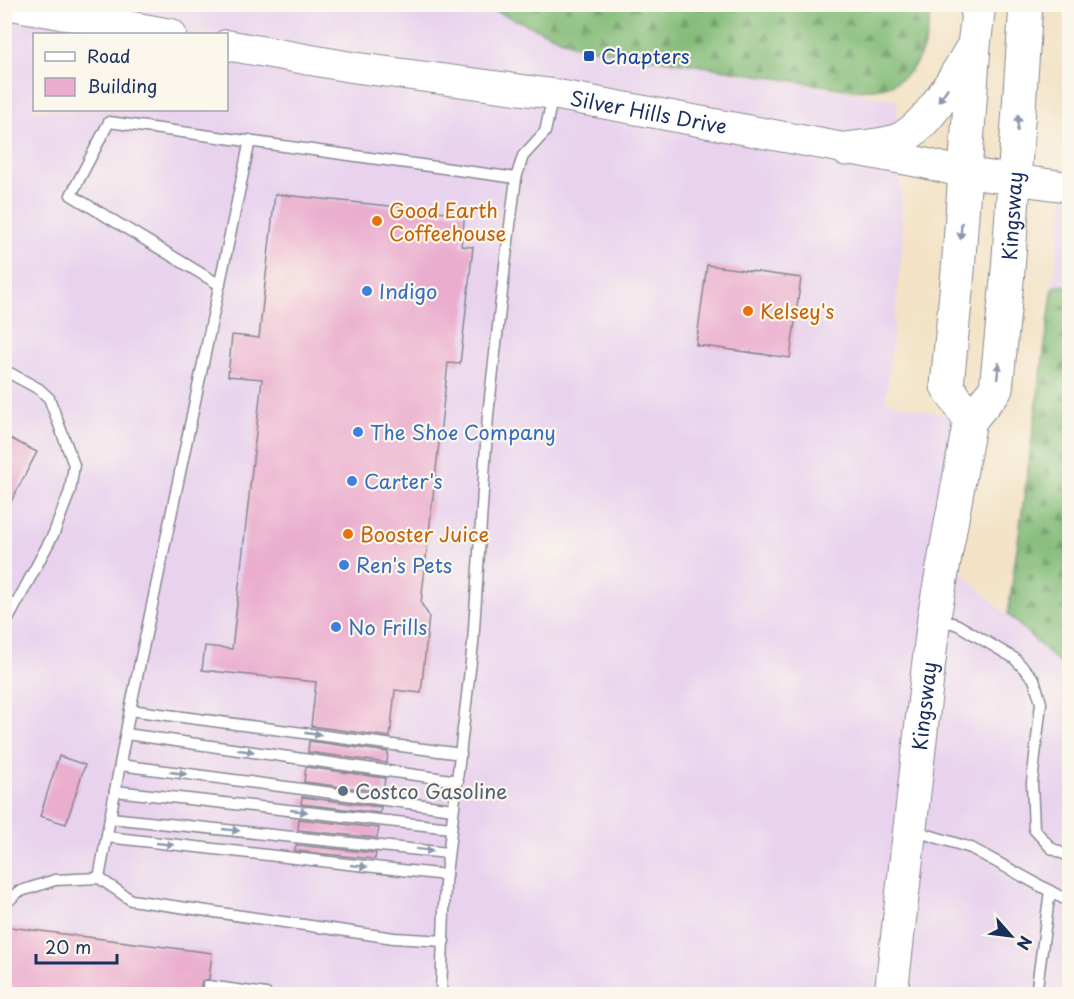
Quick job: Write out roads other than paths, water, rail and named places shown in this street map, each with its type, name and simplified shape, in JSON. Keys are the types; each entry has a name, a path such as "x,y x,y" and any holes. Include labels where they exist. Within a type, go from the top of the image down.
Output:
{"main road":[{"path":"970,420 947,386 979,4"},
{"name":"Kingsway","path":"891,994 933,617 970,420 996,389 1008,271 1026,4"},
{"path":"846,149 895,142 913,130 941,99 974,46"}],"street":[{"path":"6,4 166,33"},
{"name":"Silver Hills Drive","path":"228,45 351,67 553,94 924,163 965,173 1070,188"}],"lane":[{"path":"441,994 446,875 473,644 488,416 516,178 523,156 545,132 553,94"},
{"path":"220,285 71,195 109,122 516,178"},
{"path":"99,878 130,710 250,141"},
{"path":"4,370 39,389 49,398 74,465 70,491 54,533 4,627"},
{"path":"933,617 958,625 1014,658 1034,679 1041,703 1032,783 1034,829 1051,848 1070,857"},
{"path":"130,710 460,754"},
{"path":"126,734 458,780"},
{"path":"120,765 453,809"},
{"path":"116,791 451,828"},
{"path":"110,818 448,853"},
{"path":"909,829 971,848 1070,902"},
{"path":"107,837 446,875"},
{"path":"4,905 18,892 55,879 99,878 131,900 394,938 444,941"},
{"path":"1036,994 1050,891"},
{"path":"208,986 266,994"}],"place":[{"name":"Chapters","path":"589,56"},
{"name":"Good Earth Coffeehouse","path":"377,221"},
{"name":"Indigo","path":"367,291"},
{"name":"Kelsey's","path":"748,311"},
{"name":"The Shoe Company","path":"358,432"},
{"name":"Carter's","path":"352,481"},
{"name":"Booster Juice","path":"348,534"},
{"name":"Ren's Pets","path":"344,565"},
{"name":"No Frills","path":"336,627"},
{"name":"Costco Gasoline","path":"343,791"}]}
